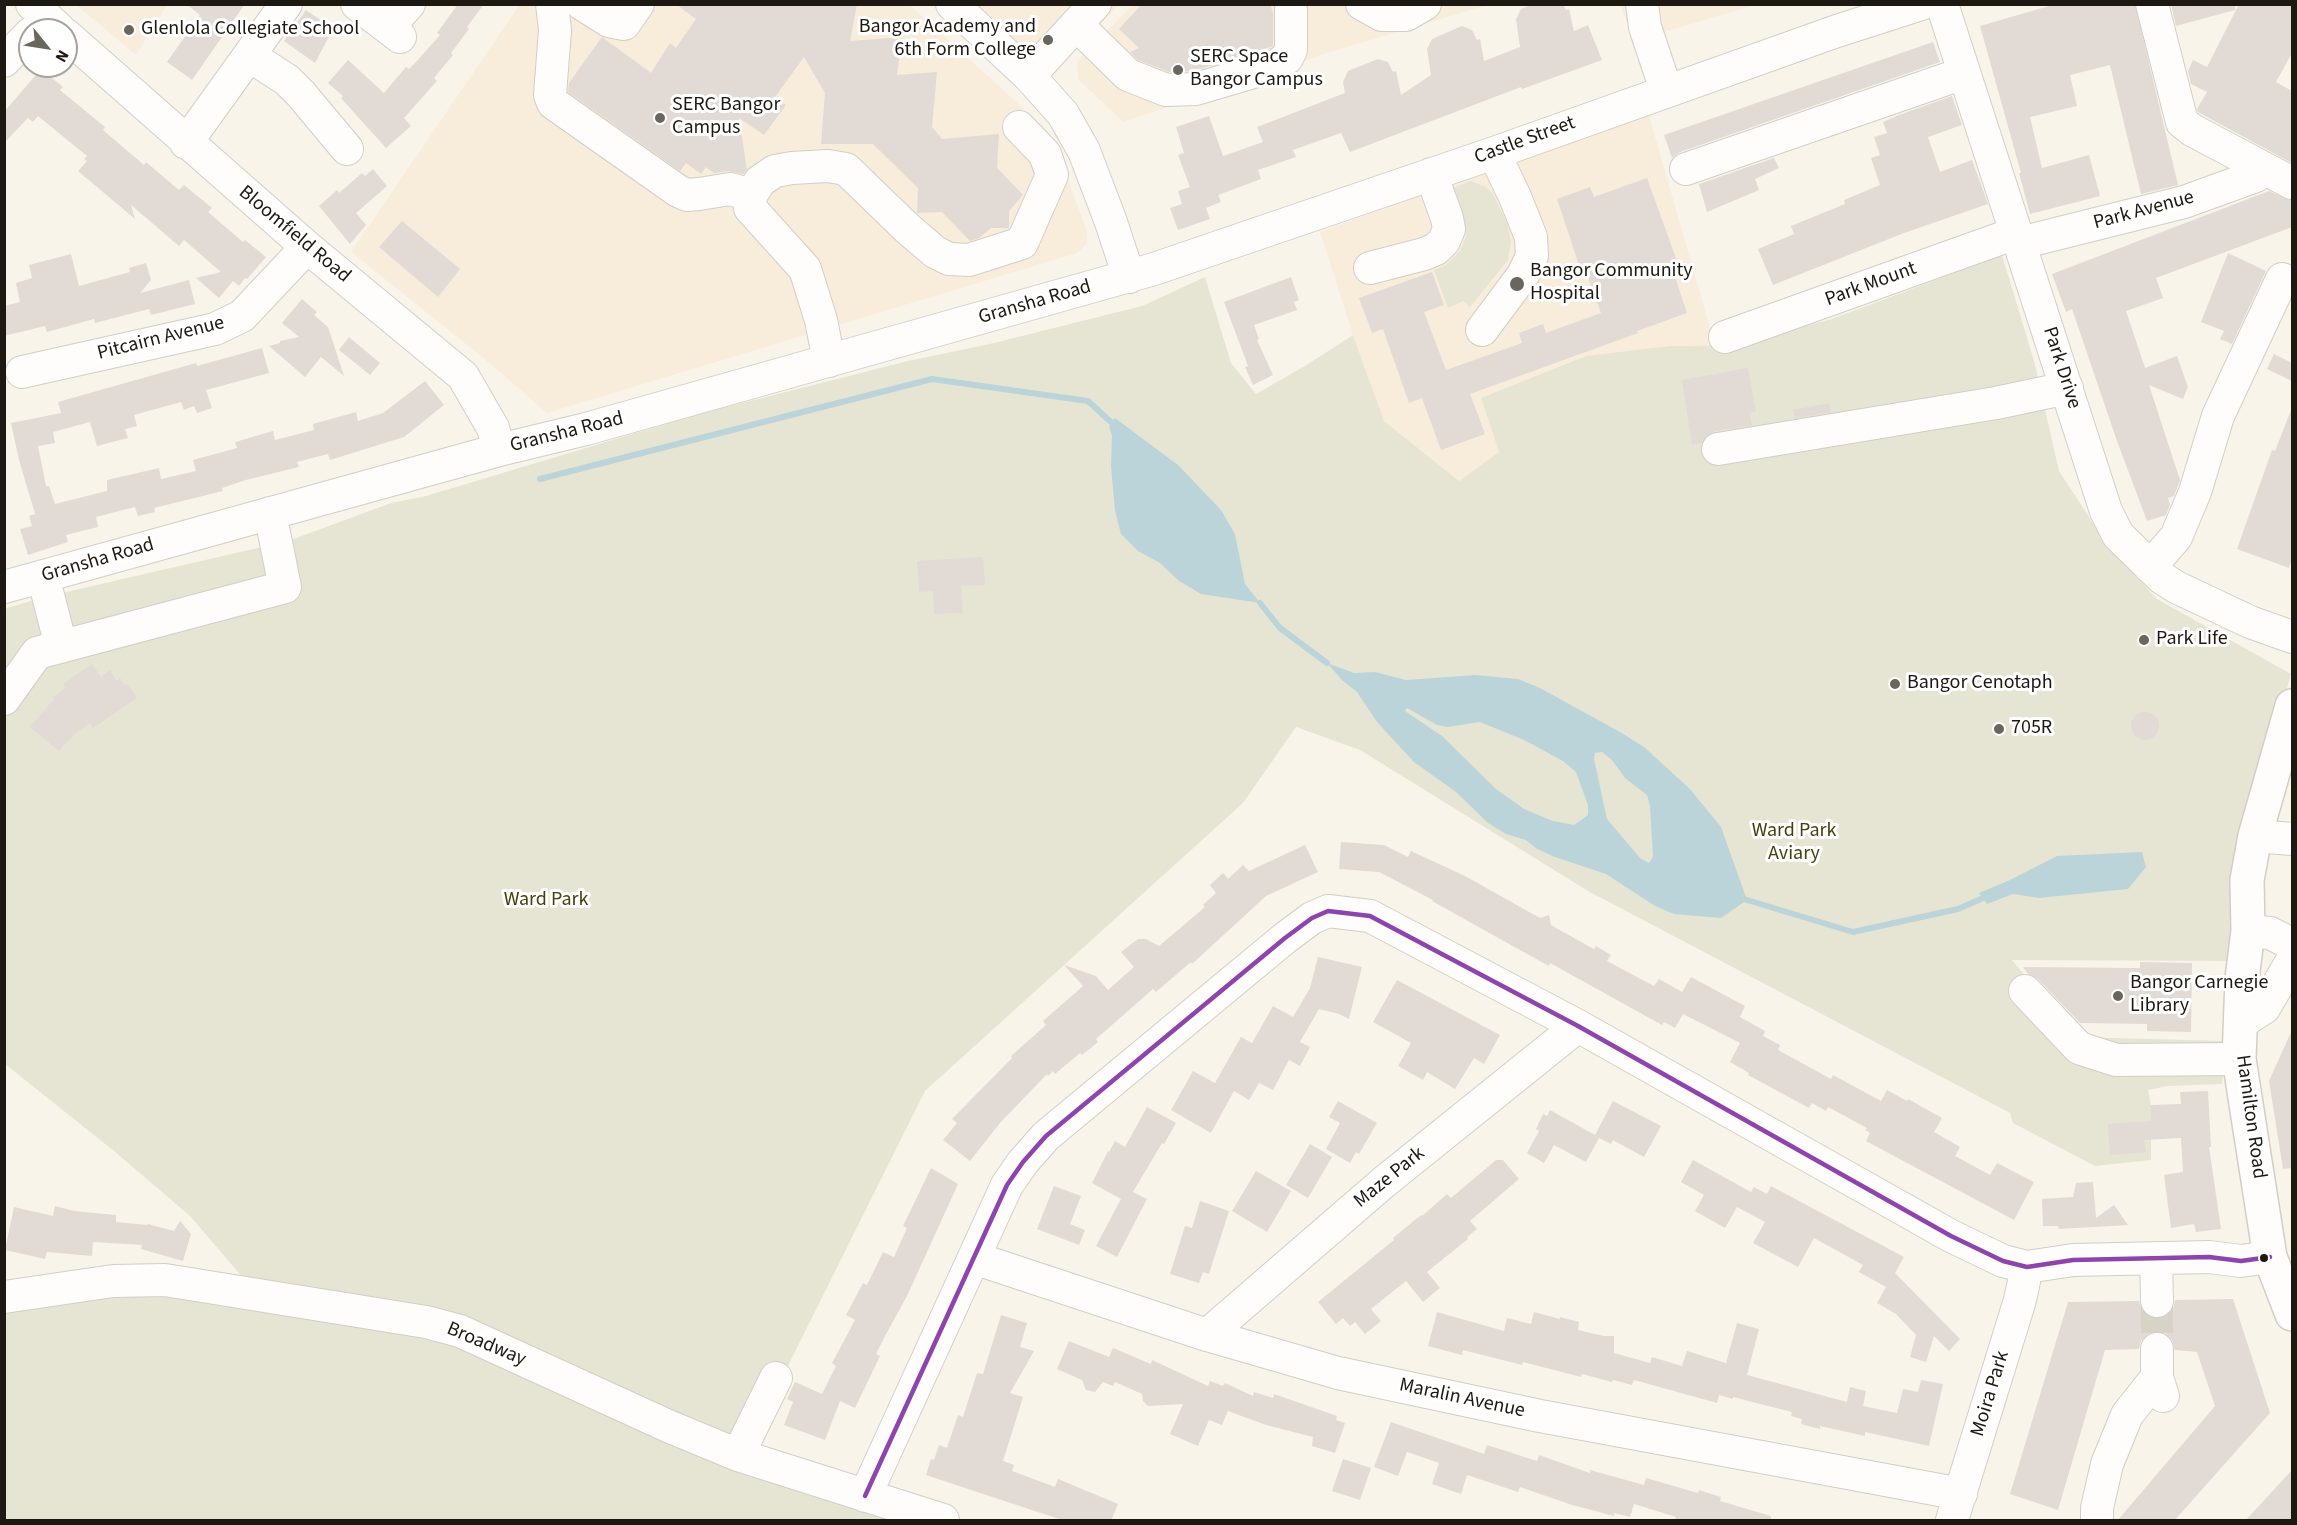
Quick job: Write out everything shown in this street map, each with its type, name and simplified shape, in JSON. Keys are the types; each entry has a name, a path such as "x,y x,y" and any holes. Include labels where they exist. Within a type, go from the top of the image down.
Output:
{"main road":[{"name":"Hamilton Road","path":"2292,706 2255,836 2247,880 2248,931 2242,979 2239,1059 2270,1257 2292,1314"}],"street":[{"path":"186,143 286,4"},
{"path":"357,4 399,22"},
{"path":"552,4 555,30 550,95 553,103 678,191 687,195 730,189 751,195"},
{"path":"582,4 609,21 624,24 638,4"},
{"path":"952,4 1029,76 1063,114 1084,151 1129,277"},
{"path":"1362,4 1382,15 1406,15 1425,4"},
{"path":"1642,4 1645,27 1666,90"},
{"name":"Castle Street","path":"1129,277 1494,153 1666,90 1833,18 1921,4"},
{"name":"Park Drive","path":"1942,4 2106,511 2118,536 2150,567 2176,587 2250,622 2292,637"},
{"path":"2152,4 2182,122 2192,130 2292,183"},
{"path":"1029,76 1086,15 1128,75 1167,90 1196,89 1277,65 1287,58 1291,50 1287,6"},
{"path":"4,61 18,49"},
{"name":"Bloomfield Road","path":"78,53 307,247 464,375 494,428 499,450"},
{"path":"250,56 287,80 347,149"},
{"path":"1686,169 1964,73"},
{"path":"830,361 821,320 805,269 750,208 751,195 760,181 775,171 792,168 828,166 846,169 935,252 949,260 969,260 1022,243 1052,175 1045,154 1019,127"},
{"path":"1482,330 1523,275 1532,256 1531,237 1494,153"},
{"name":"Park Avenue","path":"2018,238 2184,202 2256,176 2264,169"},
{"path":"1370,268 1424,255 1444,242 1449,229 1447,218 1431,174"},
{"name":"Park Mount","path":"1725,337 2018,238"},
{"name":"Pitcairn Avenue","path":"22,372 215,329 242,316 307,247"},
{"name":"Gransha Road","path":"4,587 499,450 586,429 1129,277"},
{"path":"2150,567 2176,537 2195,492 2218,416 2282,279"},
{"path":"1718,449 1996,403 2067,388"},
{"path":"4,699 37,653 285,587 270,513"},
{"path":"43,576 61,646"},
{"path":"2255,836 2292,838"},
{"path":"865,1496 1006,1185 1023,1162 1046,1136 1285,939 1312,918 1328,911 1370,916 1578,1026 1951,1236 2003,1261 2027,1267 2073,1260 2209,1257 2241,1261 2270,1257"},
{"path":"2248,931 2270,933 2292,944"},
{"path":"2241,1023 2264,1008 2292,961"},
{"path":"2025,991 2079,1048 2116,1060 2239,1059"},
{"name":"Maze Park","path":"1207,1335 1384,1182 1578,1026"},
{"name":"Maralin Avenue","path":"974,1258 1207,1335 1338,1373 1957,1507"},
{"path":"2156,1258 2157,1301"},
{"name":"Moira Park","path":"1957,1507 2020,1300 2027,1267"},
{"name":"Broadway","path":"4,1297 113,1281 165,1280 426,1322 460,1331 668,1426 738,1455 943,1521"},
{"path":"2097,1521 2097,1508 2107,1464 2127,1415 2157,1363"},
{"path":"738,1455 777,1378"}],"shaded area":[{"path":"520,4 910,5 1047,130 1054,142 1087,231 1087,244 1077,253 547,413 481,356 351,252"},
{"name":"Glenlola Collegiate School","path":"76,5 167,5 136,55"},
{"name":"Bangor Academy and 6th Form College","path":"974,5 1119,5 1049,75"},
{"name":"SERC Space Bangor Campus","path":"1133,5 1488,5 1327,53 1123,122 1078,79 1077,61"},
{"path":"1620,5 1755,5 1634,41"},
{"name":"Bangor Community Hospital","path":"1648,112 1715,345 1670,346 1482,399 1499,452 1459,481 1384,421 1320,232"}],"green space":[{"path":"1471,181 1486,187 1493,194 1507,223 1511,241 1508,260 1470,307 1463,301 1448,308 1434,270 1446,265 1460,251 1466,237 1464,219 1453,205 1452,188"},
{"name":"Ward Park","path":"2002,255 2034,361 2059,471 2108,546 2157,599 2291,674 2238,860 2228,961 2012,960 2076,1037 2225,1041 2222,1084 2168,1086 2148,1090 2151,1105 2151,1160 2095,1166 2013,1123 2010,1113 1588,891 1360,750 1296,727 1243,803 925,1091 748,1446 608,1387 244,1279 190,1216 114,1151 5,1064 4,609 40,598 288,541 391,503 426,496 699,414 908,361 994,343 1142,306 1205,277 1231,363 1256,394 1353,335 1384,421 1459,481 1499,452 1481,398 1586,356 1670,346 1735,345 1832,319"},
{"path":"174,1293 438,1337 910,1520 5,1520 5,1307"}],"water":[{"path":"1115,418 1178,465 1221,510 1235,534 1245,584 1260,603 1201,594 1179,581 1160,563 1138,551 1121,534 1115,511 1111,466 1112,435 1109,427"},
{"path":"1327,663 1354,673 1375,672 1406,680 1475,675 1518,679 1540,688 1644,747 1690,789 1721,827 1747,900 1721,918 1674,914 1655,906 1606,874 1555,857 1537,849 1526,840 1506,834 1488,823 1456,792 1414,762 1377,722 1357,692","holes":["1407,708 1437,725 1447,727 1480,722 1524,740 1563,761 1576,772 1588,805 1588,815 1574,825 1553,821 1524,809 1496,789 1442,736 1405,711","1602,752 1612,760 1625,778 1647,795 1650,806 1653,857 1649,863 1640,858 1607,819 1594,759 1595,753"]},
{"path":"2142,852 2146,867 2128,889 2039,898 2013,894 1987,904 1979,893 2057,856"}],"building":[{"path":"186,4 245,4 192,80 167,62 200,15"},
{"path":"458,4 484,4 451,53 453,55 434,78 437,81 404,118 411,126 386,148 341,98 343,96 328,83 348,60 384,93 406,67 409,69 440,35 437,33"},
{"name":"SERC Bangor Campus","path":"676,4 857,4 850,41 902,37 897,75 937,72 932,127 942,139 999,134 997,168 1023,195 1009,211 1009,228 991,228 979,238 970,241 942,212 917,213 918,188 873,144 821,144 825,93 804,57 775,97 786,105 764,135 739,118 747,170 743,174 728,171 714,173 706,167 701,174 686,163 680,171 568,92 569,83 602,37 651,73 670,43 676,48 696,19"},
{"name":"SERC Space Bangor Campus","path":"1142,4 1270,4 1273,13 1273,46 1193,71 1169,72 1138,60 1130,52 1139,48 1119,29"},
{"path":"1532,4 1563,4 1566,10 1569,9 1574,31 1588,25 1602,60 1522,89 1521,87 1350,152 1341,133 1293,150 1296,157 1258,170 1261,179 1218,195 1221,202 1206,208 1210,219 1178,230 1170,208 1182,204 1178,191 1190,187 1178,155 1184,153 1176,127 1209,116 1223,156 1263,142 1257,127 1345,93 1343,82 1348,71 1378,59 1388,62 1393,72 1396,71 1401,95 1431,75 1427,49 1432,39 1462,26 1472,30 1477,40 1480,39 1484,61 1520,47 1516,19 1521,9"},
{"path":"2056,4 2135,4 2178,185 2141,194 2110,65 2070,75 2077,106 2030,117 2042,168 2089,155 2100,196 2030,214 2019,173 2021,173 1980,26"},
{"path":"2171,4 2235,4 2235,10 2176,26"},
{"path":"2239,4 2292,4 2292,53 2276,82 2292,91 2292,163 2198,112 2197,109 2207,92 2191,84 2188,71 2193,60 2207,67"},
{"path":"306,10 333,29 315,63 284,41"},
{"path":"1933,42 1940,62 1680,152 1672,158 1664,135"},
{"path":"33,78 52,78 63,87 60,90 105,127 103,130 144,165 146,162 179,190 184,185 212,208 208,212 243,242 245,240 266,257 239,286 233,281 219,298 196,278 221,272 184,240 179,246 131,205 135,219 78,171 87,161 84,159 87,156 38,116 33,122 28,118 4,143 4,112"},
{"path":"1952,96 1962,125 1928,137 1940,172 1972,160 1988,204 1904,233 1773,285 1758,249 1794,234 1791,226 1845,204 1844,200 1880,185 1871,158 1880,155 1874,137 1887,133 1883,122"},
{"path":"1774,158 1779,168 1755,179 1759,190 1707,212 1699,184"},
{"path":"373,169 387,186 356,213 366,225 350,244 319,206 337,190 339,193 362,173 365,176"},
{"path":"1647,178 1682,275 1675,277 1687,313 1470,394 1485,434 1441,450 1422,398 1409,403 1383,329 1372,333 1359,298 1432,272 1444,305 1424,312 1446,370 1522,343 1519,333 1543,324 1546,333 1601,313 1585,269 1581,271 1557,199 1590,187 1594,197"},
{"path":"2269,191 2292,201 2292,227 2156,278 2163,298 2126,311 2145,368 2177,356 2188,387 2183,399 2149,385 2180,480 2174,496 2168,498 2170,505 2166,515 2147,521 2072,309 2066,312 2052,274"},
{"path":"402,221 460,269 438,297 379,247"},
{"path":"2228,253 2266,271 2232,344 2220,339 2224,331 2201,322"},
{"path":"71,254 79,286 130,272 129,268 146,263 151,280 140,293 189,280 195,304 151,315 149,309 95,323 94,319 47,332 45,326 4,336 4,306 20,302 16,283 32,278 29,265"},
{"path":"1291,277 1299,300 1294,302 1297,310 1254,325 1259,339 1257,340 1273,375 1253,385 1224,302"},
{"path":"302,299 317,312 314,315 328,327 344,376 321,357 305,377 269,346 299,337 282,323"},
{"path":"349,337 380,363 370,375 339,350"},
{"path":"262,348 269,373 206,390 212,408 197,413 194,406 184,410 181,402 134,415 137,426 125,429 128,438 97,446 90,422 53,432 55,443 38,446 46,486 49,486 55,504 107,491 107,480 159,468 161,479 196,471 193,460 237,448 235,442 273,431 275,440 314,430 313,424 356,412 358,421 383,413 425,381 444,405 404,437 330,460 328,454 297,462 299,467 246,480 222,488 223,491 154,508 155,512 138,516 135,507 96,517 98,527 66,535 68,542 28,555 20,529 32,526 29,516 35,514 11,423 61,413 58,402 196,363 197,366"},
{"path":"2274,354 2292,363 2292,381 2267,369"},
{"path":"1748,368 1756,412 1750,413 1752,425 1714,431 1701,443 1692,445 1682,380"},
{"path":"1829,403 1831,412 1795,418 1793,410"},
{"path":"2291,410 2292,558 2289,568 2237,549 2272,450 2275,451"},
{"path":"983,557 985,585 961,586 963,613 934,614 933,591 919,592 917,561"},
{"path":"92,664 101,677 110,670 117,681 120,678 137,698 93,728 90,723 74,734 59,751 30,727 54,699 53,697 66,688 63,684"},
{"path":"2145,712 2155,716 2159,726 2155,736 2145,740 2135,736 2131,726 2135,716"},
{"path":"1341,842 1384,845 1408,857 1411,851 1465,876 1540,918 1549,915 1551,925 1594,949 1596,946 1611,955 1607,961 1654,986 1659,979 1682,992 1691,977 1745,1006 1740,1017 1765,1031 1763,1036 1780,1045 1778,1050 1831,1079 1833,1075 1881,1101 1887,1090 1942,1118 1934,1132 1960,1147 1955,1156 1990,1175 1997,1163 2034,1182 2014,1220 1866,1141 1870,1133 1865,1130 1867,1128 1828,1107 1826,1111 1812,1103 1809,1108 1748,1075 1749,1073 1730,1062 1740,1043 1683,1014 1675,1028 1664,1022 1662,1025 1550,963 1549,966 1379,872 1339,869"},
{"path":"1305,845 1318,872 1266,896 1192,964 1191,962 1156,992 1153,989 1096,1039 1098,1042 1082,1055 1080,1053 1055,1074 1053,1071 1048,1076 1047,1074 1000,1123 970,1161 943,1140 957,1123 952,1119 1012,1058 1011,1056 1046,1025 1043,1021 1083,986 1064,965 1096,976 1108,990 1134,967 1121,952 1138,939 1146,939 1159,946 1205,907 1203,905 1216,893 1210,885 1223,873 1228,879 1243,865 1249,871"},
{"path":"1318,957 1362,967 1349,1019 1319,1009 1300,1042 1310,1047 1300,1066 1289,1060 1273,1090 1259,1083 1249,1100 1234,1091 1211,1133 1171,1110 1193,1071 1215,1083 1241,1037 1252,1043 1273,1006 1293,1017 1310,988"},
{"name":"Bangor Carnegie Library","path":"2140,962 2192,963 2191,1032 2147,1031 2147,1024 2080,1023 2038,979 2028,974 2023,967 2140,968"},
{"path":"1397,980 1500,1035 1484,1064 1474,1058 1455,1089 1427,1072 1423,1080 1398,1066 1411,1043 1373,1022"},
{"path":"2292,1030 2292,1168 2283,1169 2269,1081"},
{"path":"2208,1091 2211,1147 2209,1147 2221,1229 2196,1232 2194,1224 2171,1228 2164,1175 2183,1172 2181,1138 2144,1140 2146,1152 2110,1155 2108,1124 2151,1121 2151,1105 2181,1104 2180,1092"},
{"path":"1338,1101 1377,1123 1359,1154 1356,1152 1350,1163 1326,1149 1340,1123 1329,1117"},
{"path":"1613,1101 1661,1126 1644,1157 1613,1140 1611,1144 1599,1138 1586,1162 1554,1145 1544,1163 1527,1153 1539,1131 1536,1129 1543,1114 1547,1116 1550,1110 1595,1135"},
{"path":"1147,1107 1176,1123 1133,1192 1147,1199 1117,1257 1096,1246 1121,1199 1092,1183 1115,1141 1125,1147"},
{"path":"1310,1144 1332,1157 1308,1198 1286,1185"},
{"path":"1496,1160 1503,1160 1519,1179 1470,1221 1477,1229 1467,1237 1468,1239 1427,1272 1440,1288 1423,1302 1406,1281 1371,1309 1381,1321 1365,1334 1355,1322 1350,1326 1343,1318 1336,1324 1318,1302 1447,1194 1451,1198"},
{"path":"1693,1160 1751,1192 1754,1187 1767,1194 1771,1186 1904,1257 1895,1273 1960,1339 1949,1351 1934,1336 1926,1362 1910,1357 1916,1335 1896,1314 1877,1303 1886,1287 1859,1272 1863,1265 1814,1238 1798,1267 1753,1243 1765,1222 1737,1207 1725,1228 1695,1211 1704,1195 1681,1182"},
{"path":"931,1168 958,1184 907,1296 876,1354 880,1356 855,1408 840,1401 825,1440 784,1425 793,1402 787,1399 795,1382 822,1394 836,1366 832,1363 855,1320 846,1315 863,1283 867,1285 883,1252 894,1257 907,1228 903,1226"},
{"path":"1256,1171 1291,1191 1267,1232 1232,1211"},
{"path":"2093,1182 2096,1218 2114,1205 2128,1225 2059,1229 2058,1226 2043,1226 2042,1199 2073,1197 2076,1183"},
{"path":"1054,1186 1081,1196 1070,1224 1085,1230 1079,1245 1037,1229"},
{"path":"1200,1201 1229,1211 1209,1274 1203,1272 1199,1283 1170,1274 1185,1226 1192,1228"},
{"path":"55,1206 74,1211 116,1215 116,1222 148,1224 174,1231 180,1221 191,1234 183,1261 141,1249 142,1245 93,1242 92,1256 47,1252 45,1259 5,1250 14,1207 53,1216"},
{"path":"2233,1299 2270,1413 2174,1521 2117,1521 2215,1406 2197,1352 2175,1350 2172,1340 2165,1333 2158,1331 2148,1334 2141,1341 2139,1349 2105,1350 2058,1510 2010,1494 2068,1302 2139,1301 2142,1311 2157,1319 2167,1316 2173,1309 2175,1300"},
{"path":"1437,1312 1504,1331 1507,1318 1531,1324 1534,1312 1560,1319 1560,1317 1579,1322 1578,1330 1614,1336 1614,1353 1650,1363 1652,1357 1682,1366 1687,1351 1726,1363 1737,1323 1759,1329 1747,1375 1847,1402 1850,1387 1866,1391 1863,1406 1897,1413 1903,1389 1918,1392 1921,1380 1943,1384 1929,1446 1865,1432 1865,1436 1820,1426 1820,1429 1801,1424 1802,1419 1791,1416 1792,1412 1733,1397 1733,1399 1719,1395 1717,1403 1634,1380 1632,1385 1582,1374 1581,1377 1523,1362 1522,1365 1463,1350 1462,1355 1428,1346"},
{"path":"1001,1315 1027,1323 1020,1347 1034,1351 1010,1393 1023,1397 1003,1461 1014,1465 1012,1471 1055,1487 1058,1479 1118,1504 1111,1521 1065,1521 926,1475 939,1445 947,1448 958,1415 963,1417 977,1373 983,1374"},
{"path":"1069,1341 1109,1357 1113,1348 1151,1364 1152,1360 1208,1386 1210,1381 1223,1386 1225,1383 1253,1396 1254,1392 1273,1398 1274,1394 1337,1416 1336,1420 1345,1423 1335,1453 1312,1446 1313,1437 1266,1425 1228,1411 1222,1425 1209,1420 1198,1446 1170,1434 1183,1404 1148,1406 1143,1401 1142,1394 1115,1382 1113,1386 1103,1382 1095,1392 1086,1390 1082,1380 1057,1369"},
{"path":"1391,1422 1484,1454 1487,1445 1537,1461 1539,1455 1590,1473 1590,1470 1644,1485 1646,1478 1698,1493 1699,1490 1721,1497 1720,1501 1771,1516 1771,1521 1675,1521 1676,1517 1634,1504 1630,1517 1614,1513 1614,1516 1520,1487 1518,1492 1467,1475 1461,1494 1432,1484 1439,1463 1407,1452 1398,1476 1374,1467"},
{"path":"1343,1459 1371,1468 1360,1500 1332,1491"},
{"path":"2292,1470 2292,1521 2245,1521"}],"waterway":[{"path":"540,479 932,379 1088,401 1112,423"},
{"path":"1260,603 1280,628 1327,663"},
{"path":"1747,900 1853,932 1958,909 1983,898"}],"tunnel":[{"path":"2157,1301 2157,1349"}],"transit line":[{"path":"865,1496 1007,1185 1023,1162 1046,1136 1285,938 1312,918 1328,911 1370,916 1578,1026 1951,1236 2003,1261 2027,1267 2073,1260 2209,1257 2241,1261 2270,1257"}],"place":[{"name":"Glenlola Collegiate School","path":"129,30"},
{"name":"Bangor Academy and 6th Form College","path":"1048,40"},
{"name":"SERC Space Bangor Campus","path":"1178,70"},
{"name":"SERC Bangor Campus","path":"660,118"},
{"name":"Bangor Community Hospital","path":"1517,284"},
{"name":"Park Life","path":"2144,640"},
{"name":"Bangor Cenotaph","path":"1895,684"},
{"name":"705R","path":"1999,729"},
{"name":"Bangor Carnegie Library","path":"2118,996"}],"park label":[{"name":"Ward Park Aviary","path":"1794,844"}]}
